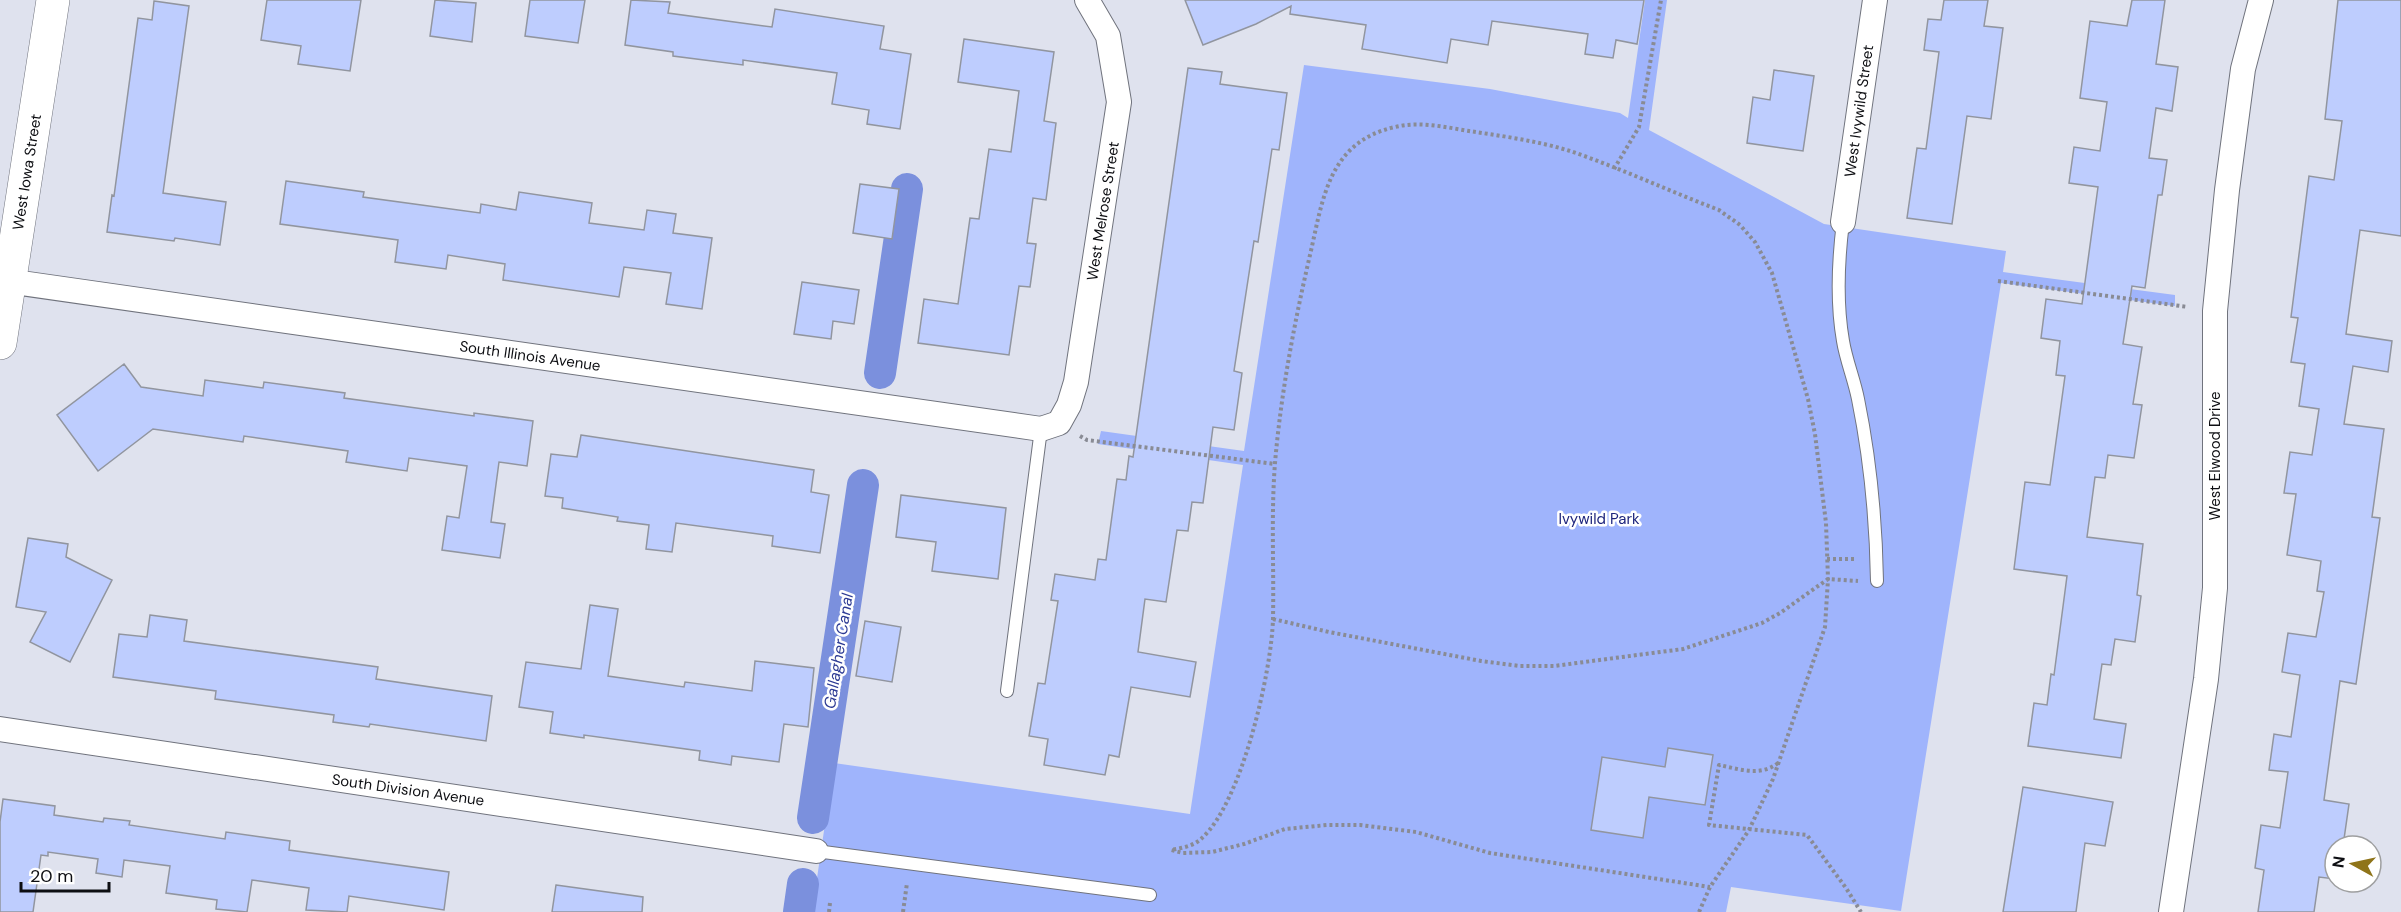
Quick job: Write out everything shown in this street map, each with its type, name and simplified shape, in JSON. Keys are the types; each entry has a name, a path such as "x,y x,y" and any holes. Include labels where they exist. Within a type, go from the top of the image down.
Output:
{"street":[{"name":"West Iowa Street","path":"0,343 5,281 54,0"},
{"name":"West Melrose Street","path":"1050,426 1069,405 1076,382 1119,102 1108,36 1088,0"},
{"name":"West Ivywild Street","path":"1843,222 1875,0"},
{"name":"West Elwood Drive","path":"2171,912 2206,679 2215,588 2215,311 2227,190 2243,69 2260,0"},
{"name":"South Illinois Avenue","path":"5,281 1050,426"},
{"name":"South Division Avenue","path":"0,729 816,851"}],"lane":[{"path":"1843,222 1838,265 1838,301 1843,342 1858,398 1866,447 1877,582"},
{"path":"1007,691 1050,426"},
{"path":"816,851 1150,895"}],"path":[{"path":"1614,169 1639,127 1661,0"},
{"path":"1699,912 1710,887 1749,830 1773,779 1825,627 1828,579 1822,479 1808,399 1772,273 1755,242 1740,225 1719,210 1556,148 1433,125 1397,126 1369,137 1356,146 1336,166 1330,177 1290,343 1275,464 1272,549 1273,618 1269,660 1261,698 1240,771 1208,832 1193,844 1171,850 1183,853 1212,852 1285,830 1327,825 1360,825 1408,831 1490,854 1710,887"},
{"path":"1998,280 2192,308"},
{"path":"1050,426 1087,440 1275,464"},
{"path":"1827,559 1876,558"},
{"path":"1273,618 1329,632 1481,661 1520,666 1554,666 1683,649 1743,630 1780,613 1828,579 1877,582"},
{"path":"1779,762 1770,769 1758,772 1719,765 1709,825 1807,836 1861,912"},
{"path":"903,912 909,863"},
{"path":"829,912 830,903"}],"green space":[{"name":"Ivywild Park","path":"1645,0 1667,0 1649,130 1824,224 2006,251 2003,272 2175,295 2175,306 2001,283 1901,911 1731,887 1726,912 812,912 834,763 1190,814 1243,465 1098,444 1101,431 1244,451 1304,65 1490,89 1620,113 1628,118"}],"building":[{"path":"267,0 361,0 350,71 298,64 301,46 261,40"},
{"path":"435,0 476,3 472,42 430,36"},
{"path":"530,0 585,0 578,43 525,36"},
{"path":"631,0 670,2 668,13 772,27 775,9 884,26 880,49 911,54 900,129 867,124 869,110 832,104 837,73 743,60 743,65 673,56 673,52 625,45"},
{"path":"1185,0 1644,0 1637,44 1616,40 1613,58 1585,54 1588,34 1492,21 1488,45 1451,39 1447,63 1362,49 1366,25 1290,14 1291,6 1256,24 1203,45"},
{"path":"1944,0 1988,0 1984,26 2003,28 1991,119 1967,116 1952,224 1907,218 1917,148 1926,149 1939,52 1924,50 1928,19 1941,20"},
{"path":"2132,0 2165,0 2156,64 2178,67 2172,111 2156,108 2149,158 2167,160 2162,195 2158,195 2145,288 2132,286 2123,344 2142,347 2133,404 2142,405 2134,458 2108,455 2105,478 2095,477 2087,537 2143,544 2137,595 2141,596 2135,642 2115,639 2111,665 2102,664 2094,719 2126,724 2121,758 2028,746 2034,703 2047,705 2051,674 2054,675 2067,576 2014,569 2025,482 2050,485 2065,376 2056,375 2060,341 2041,338 2046,299 2082,304 2098,187 2069,183 2074,147 2100,151 2107,102 2080,98 2090,21 2127,26"},
{"path":"2338,0 2401,0 2401,236 2360,230 2346,334 2392,341 2388,372 2353,366 2344,424 2384,429 2372,517 2380,518 2356,684 2340,681 2324,800 2349,804 2345,834 2323,834 2323,878 2319,877 2314,912 2258,912 2264,870 2255,868 2261,825 2280,828 2288,772 2269,770 2274,734 2291,737 2300,675 2282,672 2288,633 2316,637 2324,592 2317,591 2321,561 2287,555 2296,494 2284,493 2290,452 2312,455 2319,409 2299,406 2305,364 2291,362 2298,318 2291,317 2309,176 2334,180 2342,121 2325,119"},
{"path":"154,1 189,6 163,193 226,202 220,245 175,238 174,241 107,232 138,18 152,20"},
{"path":"964,39 1054,52 1044,121 1056,123 1046,200 1033,198 1027,243 1036,244 1030,287 1019,286 1009,355 918,343 924,299 958,304 970,218 979,219 989,149 1011,152 1019,91 958,82"},
{"path":"1188,68 1222,72 1220,84 1287,93 1279,150 1272,149 1258,242 1254,241 1234,371 1242,373 1234,430 1213,427 1203,503 1192,502 1188,531 1177,530 1166,602 1145,599 1138,652 1196,662 1190,697 1131,687 1119,757 1109,755 1105,775 1044,765 1048,739 1029,736 1038,683 1045,684 1058,601 1051,600 1055,574 1095,580 1098,559 1106,560 1117,479 1126,480 1129,456 1133,457"},
{"path":"1774,70 1814,76 1803,151 1747,143 1753,97 1770,100"},
{"path":"286,181 364,192 363,197 480,213 481,204 516,210 519,192 592,203 589,223 644,230 647,210 676,214 673,233 712,238 702,309 666,304 671,273 624,267 619,297 503,280 505,264 448,255 446,269 395,262 398,240 280,224"},
{"path":"860,184 899,189 892,239 853,233"},
{"path":"802,282 859,290 854,324 833,321 831,339 794,334"},
{"path":"124,364 141,387 203,396 205,380 263,388 264,382 345,393 344,398 474,416 474,413 533,421 527,466 499,462 491,522 505,524 500,558 442,550 447,516 459,518 467,466 409,458 407,471 346,462 348,451 244,436 243,442 153,429 98,471 57,415"},
{"path":"581,435 814,470 811,492 829,495 820,553 772,546 773,536 676,523 672,552 646,549 649,525 617,521 618,517 562,508 563,498 545,496 551,454 577,457"},
{"path":"901,495 1006,508 998,579 932,571 936,542 896,537"},
{"path":"28,538 68,544 66,557 112,580 70,662 30,642 46,612 16,607"},
{"path":"590,605 618,609 608,676 684,687 685,682 752,691 755,661 814,668 808,727 784,724 779,762 732,756 731,765 699,760 700,751 584,735 584,738 550,733 553,712 519,707 526,662 581,669"},
{"path":"150,615 187,620 184,641 378,667 376,679 492,696 486,741 370,724 369,727 333,722 334,715 215,699 216,691 113,677 119,634 147,637"},
{"path":"865,621 901,627 892,682 856,676"},
{"path":"1668,748 1713,755 1705,805 1649,797 1643,838 1591,830 1602,757 1665,767"},
{"path":"2023,787 2113,802 2105,846 2085,843 2076,912 2003,912"},
{"path":"3,799 55,806 54,815 103,822 104,818 130,821 129,825 225,839 226,832 290,841 289,850 449,872 444,910 349,896 347,912 306,910 309,888 252,880 247,912 216,909 217,900 166,893 170,866 124,860 122,877 96,873 98,859 48,852 48,856 41,855 33,912 0,912 0,822"},
{"path":"556,885 643,897 642,912 552,912"}],"waterway":[{"name":"Gallagher Canal","path":"880,373 907,189"},
{"name":"Gallagher Canal","path":"813,818 863,485"},
{"name":"Gallagher Canal","path":"799,912 803,884"}]}
